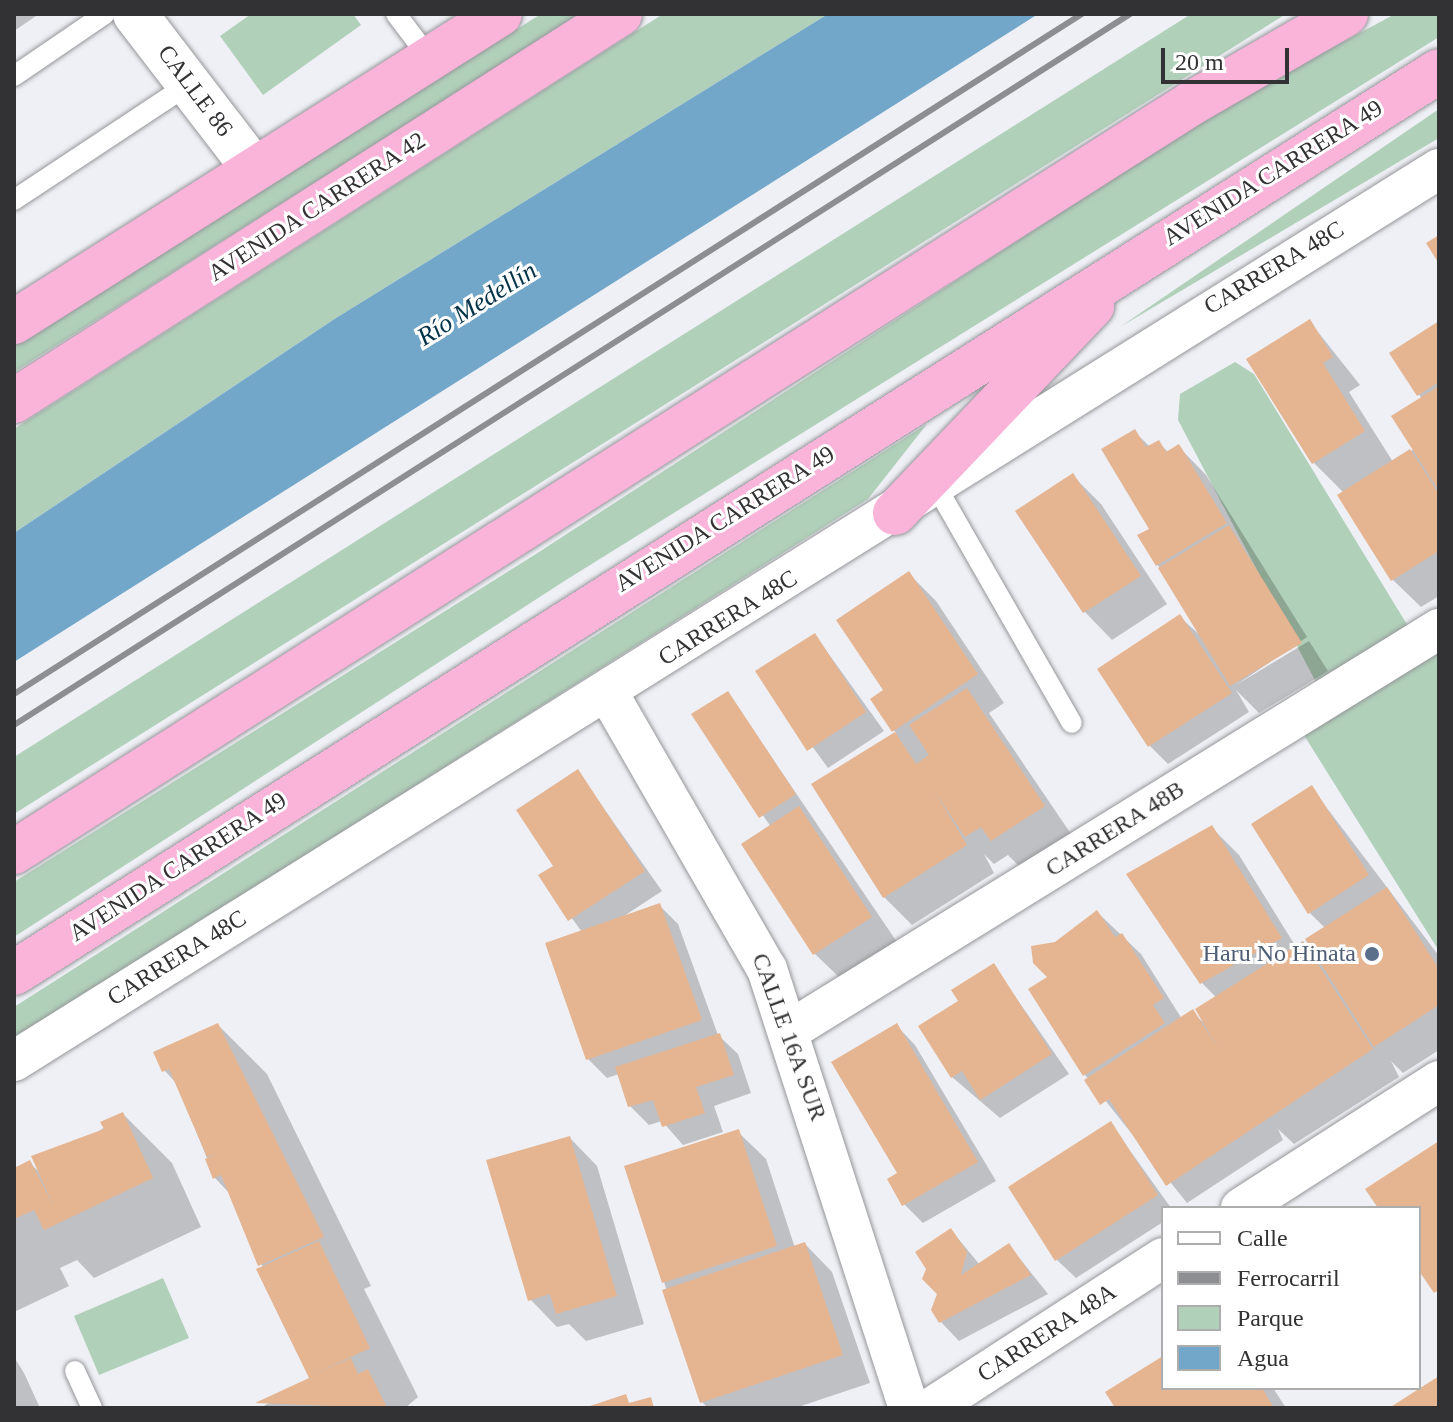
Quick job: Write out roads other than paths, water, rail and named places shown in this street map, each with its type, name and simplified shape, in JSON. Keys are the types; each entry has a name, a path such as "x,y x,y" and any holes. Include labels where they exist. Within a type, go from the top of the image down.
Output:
{"highway":[{"name":"AVENIDA CARRERA 42","path":"14,401 620,14"},
{"path":"14,852 1192,103 1346,14"},
{"path":"14,322 430,59 484,18"},
{"name":"AVENIDA CARRERA 49","path":"14,973 1139,257 1439,71"},
{"path":"895,513 1139,257"}],"street":[{"name":"CALLE 86","path":"135,16 254,169"},
{"name":"CARRERA 48C","path":"14,1061 895,513 1145,347 1439,169"},
{"name":"CARRERA 48B","path":"792,1029 1439,629"},
{"name":"CALLE 16A SUR","path":"608,693 749,928 792,1029 909,1408"},
{"path":"1244,1206 1439,1081"},
{"name":"CARRERA 48A","path":"931,1408 1161,1259"}],"lane":[{"path":"396,14 430,59"},
{"path":"14,76 135,16"},
{"path":"14,200 189,84"},
{"path":"936,486 1072,723"},
{"path":"75,1371 92,1408"}],"water":[{"name":"Río Medellín","path":"828,14 1038,14 14,662 14,533 336,318"}],"railway":[{"path":"14,694 1082,14"},
{"path":"14,725 1130,14"}],"place":[{"name":"Haru No Hinata","path":"1372,954"}]}
